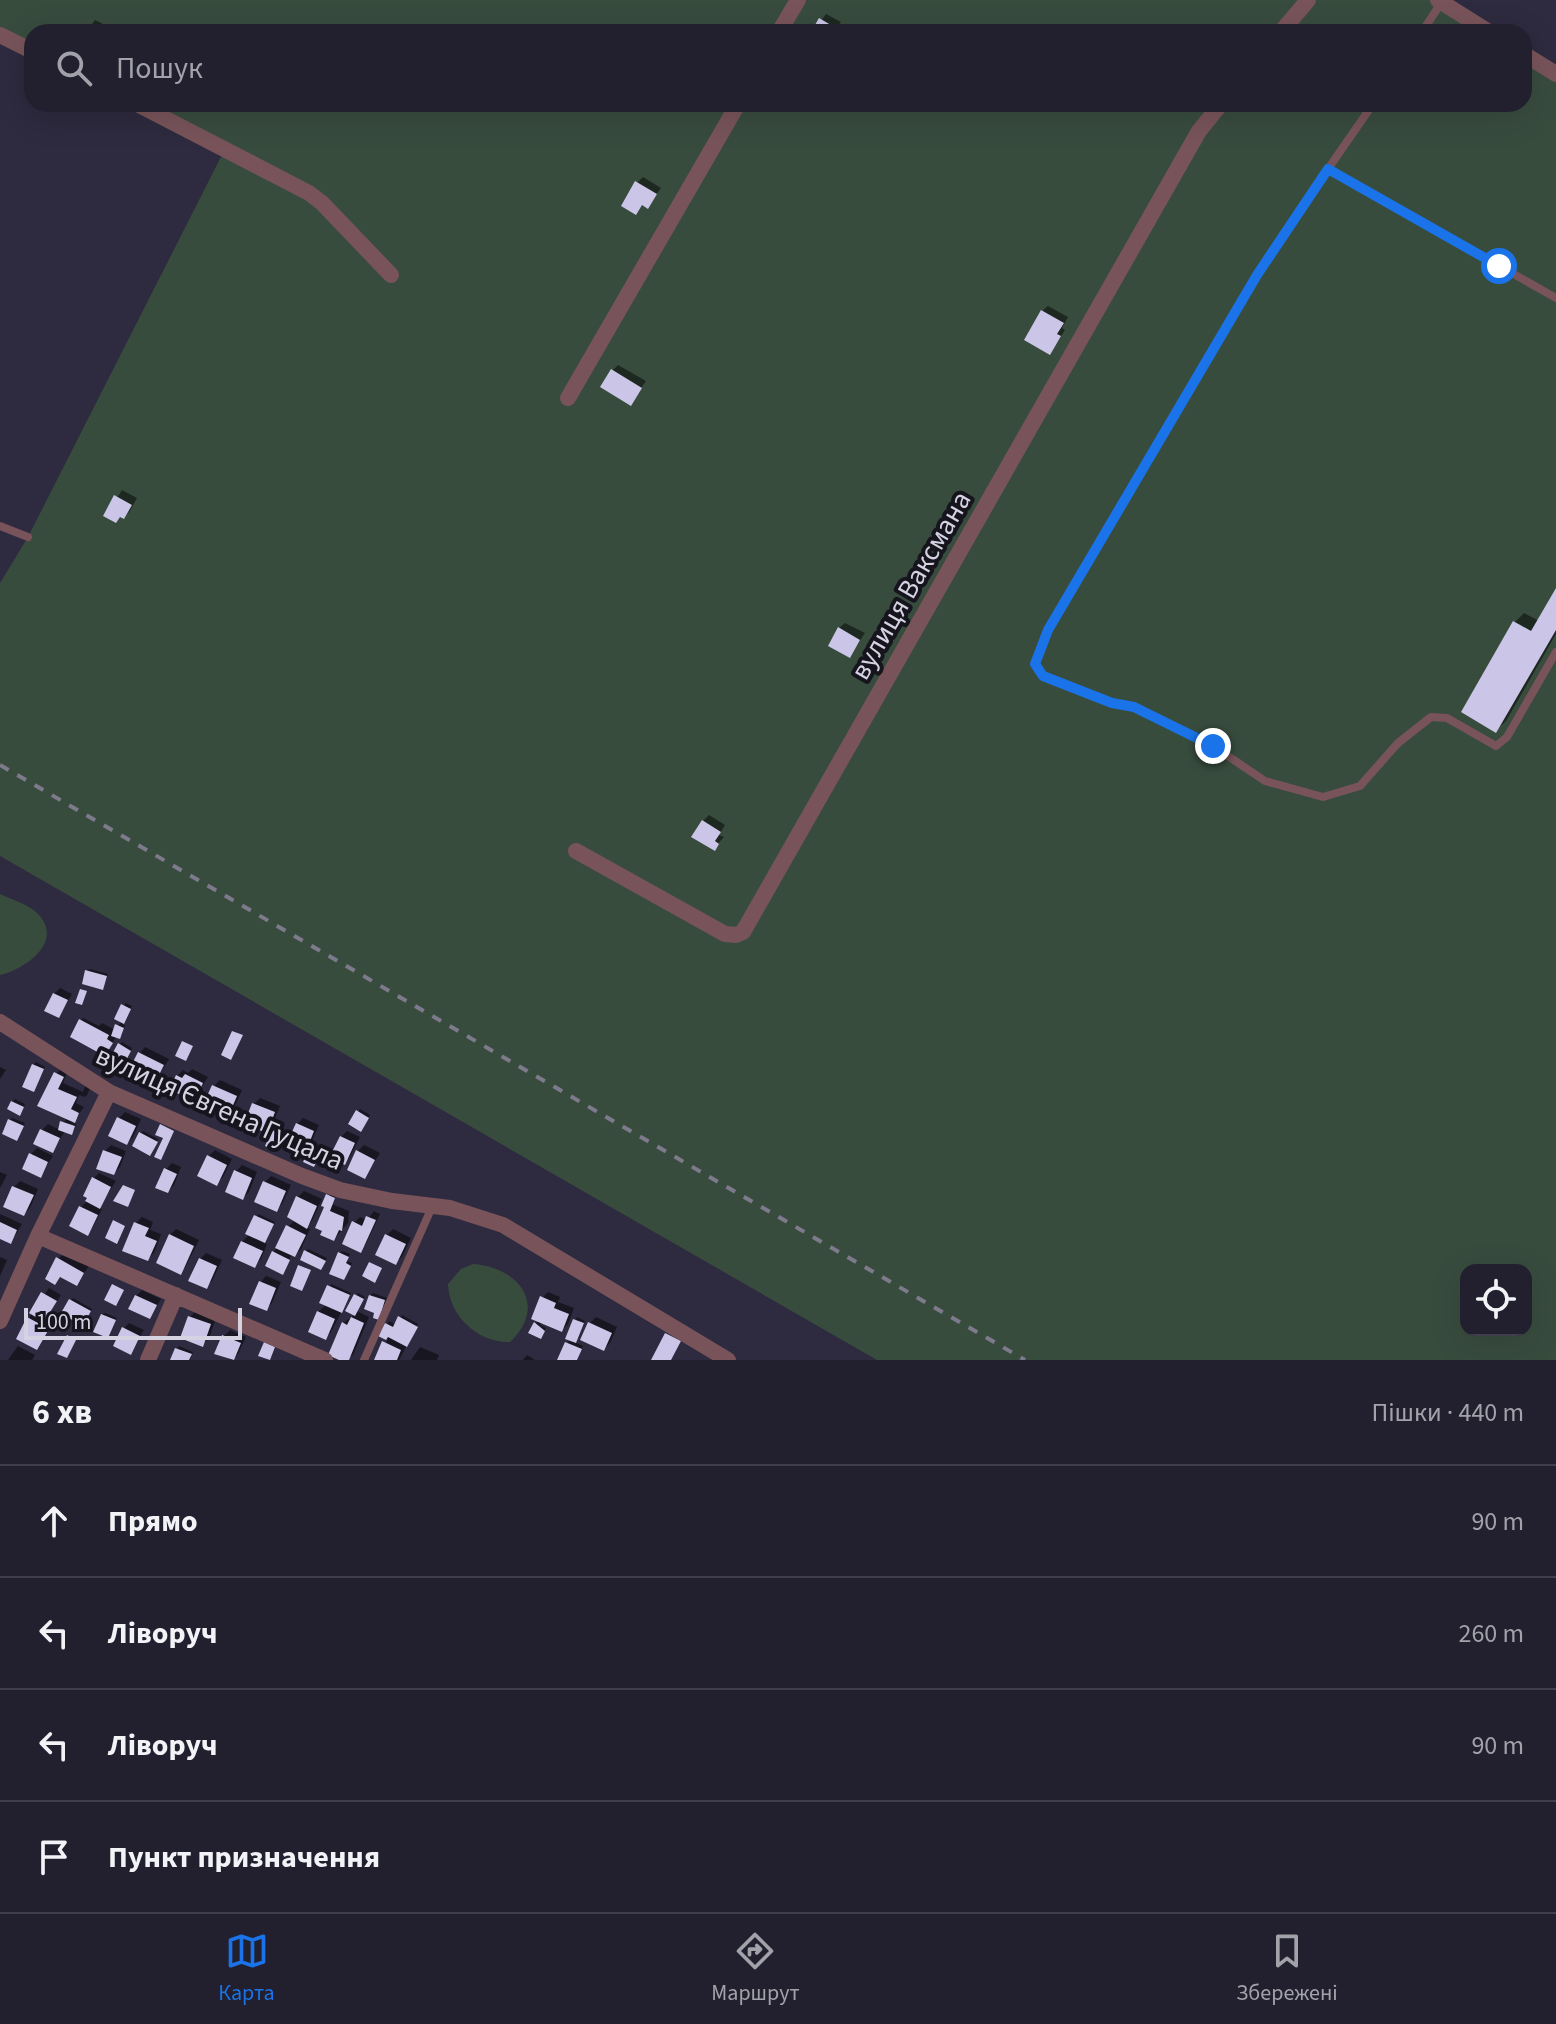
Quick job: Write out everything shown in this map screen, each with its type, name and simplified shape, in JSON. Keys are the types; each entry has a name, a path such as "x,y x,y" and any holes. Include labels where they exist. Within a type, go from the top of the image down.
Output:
{"street":[{"path":"784,24 798,0"},
{"path":"1288,24 1308,0"},
{"path":"1440,1 1476,24"},
{"path":"0,35 24,47"},
{"path":"1532,59 1556,74"},
{"path":"152,112 309,193 391,275"},
{"path":"568,398 733,112"},
{"name":"вулиця Ваксмана","path":"576,851 725,934 743,932 1191,144 1215,112"},
{"name":"вулиця Євгена Гуцала","path":"0,1022 109,1092 324,1185 373,1197 471,1213 503,1225 728,1360"},
{"path":"0,1321 109,1092"},
{"path":"38,1236 325,1360"},
{"path":"148,1360 176,1295"}],"lane":[{"path":"1427,24 1440,1"},
{"path":"1367,112 1241,302 1048,630 1035,664 1043,676 1112,703 1134,707 1213,746 1265,781 1323,797 1360,786 1398,743 1431,717 1447,718 1496,746 1507,737 1556,652"},
{"path":"1328,169 1556,298"},
{"path":"0,526 28,537"},
{"path":"364,1360 432,1206"}],"green space":[{"path":"0,0 1438,0 1476,24 24,24 24,47 0,35"},
{"path":"1532,59 1556,74 1556,1360 877,1360 0,856 0,583 28,537 225,149 153,112 1532,112"},
{"path":"0,894 36,912 46,926 47,936 44,946 29,962 0,975"},
{"path":"473,1264 503,1272 523,1290 527,1315 510,1342 477,1333 454,1307 448,1284 461,1269"}],"building":[{"path":"819,18 829,24 816,24"},
{"path":"635,181 657,194 648,209 642,205 636,215 621,206"},
{"path":"1041,310 1064,323 1057,334 1061,336 1050,355 1024,340"},
{"path":"611,369 642,388 631,406 600,387"},
{"path":"114,495 132,505 124,519 120,517 116,523 103,516"},
{"path":"1556,588 1556,630 1496,733 1461,712 1513,621 1531,631"},
{"path":"838,627 860,640 850,658 828,646"},
{"path":"702,820 721,832 715,841 719,844 715,851 691,837"},
{"path":"85,970 107,976 103,990 82,984"},
{"path":"80,989 87,991 82,1005 75,1003"},
{"path":"53,993 68,1000 59,1018 44,1011"},
{"path":"121,1004 131,1009 124,1024 114,1019"},
{"path":"79,1019 109,1035 107,1039 113,1043 108,1051 103,1049 101,1054 70,1037"},
{"path":"115,1024 124,1028 120,1039 111,1036"},
{"path":"232,1031 243,1035 231,1060 221,1055"},
{"path":"182,1041 193,1046 186,1061 175,1056"},
{"path":"118,1043 131,1051 121,1070 108,1062"},
{"path":"138,1052 164,1065 154,1085 128,1072"},
{"path":"32,1064 44,1069 34,1092 22,1087"},
{"path":"54,1072 64,1077 58,1089 77,1097 71,1109 79,1113 75,1123 37,1106"},
{"path":"185,1074 203,1083 194,1102 175,1092 177,1089 171,1086 176,1075 182,1078"},
{"path":"212,1085 237,1096 228,1117 203,1105"},
{"path":"11,1101 24,1107 20,1116 7,1109"},
{"path":"252,1103 275,1112 267,1133 244,1124"},
{"path":"356,1110 369,1118 361,1132 348,1124"},
{"path":"117,1117 136,1126 127,1145 108,1136"},
{"path":"8,1119 24,1126 17,1141 2,1134"},
{"path":"60,1121 75,1126 72,1135 58,1130"},
{"path":"296,1123 314,1131 306,1151 287,1143"},
{"path":"160,1124 174,1131 161,1160 154,1157 163,1138 155,1135"},
{"path":"40,1129 60,1138 53,1153 33,1144"},
{"path":"272,1130 283,1135 276,1151 265,1146"},
{"path":"139,1132 158,1142 150,1156 132,1146"},
{"path":"340,1136 355,1143 345,1165 329,1158"},
{"path":"310,1147 321,1152 314,1167 303,1162"},
{"path":"103,1150 122,1157 114,1175 96,1169"},
{"path":"356,1150 375,1160 365,1179 347,1170"},
{"path":"29,1153 48,1162 41,1178 22,1169"},
{"path":"207,1155 227,1165 217,1186 197,1176"},
{"path":"164,1168 177,1174 168,1193 155,1188"},
{"path":"234,1170 252,1178 243,1200 225,1192"},
{"path":"92,1177 111,1187 100,1209 85,1201 87,1198 83,1196"},
{"path":"263,1181 286,1191 277,1212 254,1202"},
{"path":"123,1185 135,1190 128,1207 113,1201"},
{"path":"12,1186 34,1195 24,1216 3,1207"},
{"path":"326,1194 335,1198 330,1211 344,1217 342,1231 339,1230 334,1241 320,1235 322,1231 315,1228"},
{"path":"296,1196 317,1206 307,1229 287,1217"},
{"path":"79,1206 98,1215 88,1236 69,1226"},
{"path":"254,1215 274,1224 265,1243 245,1234"},
{"path":"366,1216 376,1220 361,1253 342,1244 352,1221 362,1226"},
{"path":"113,1220 125,1226 117,1244 105,1238"},
{"path":"0,1222 17,1230 11,1244 0,1239"},
{"path":"134,1222 149,1228 145,1236 157,1241 148,1261 122,1251"},
{"path":"286,1225 306,1235 295,1257 275,1248"},
{"path":"169,1234 194,1246 181,1275 156,1263"},
{"path":"385,1234 406,1244 396,1265 375,1255"},
{"path":"241,1241 263,1251 255,1268 233,1258"},
{"path":"304,1250 326,1261 321,1270 300,1260"},
{"path":"272,1251 290,1260 283,1275 265,1266"},
{"path":"338,1252 349,1257 346,1263 351,1266 344,1280 329,1274"},
{"path":"56,1257 84,1273 77,1286 60,1277 55,1285 45,1279"},
{"path":"199,1258 217,1266 207,1289 188,1281"},
{"path":"369,1262 382,1268 375,1283 362,1276"},
{"path":"298,1265 311,1270 302,1291 290,1286"},
{"path":"259,1281 276,1288 267,1311 249,1304"},
{"path":"112,1284 124,1290 116,1306 104,1300"},
{"path":"327,1285 350,1295 342,1313 319,1303"},
{"path":"41,1292 57,1301 44,1322 29,1313"},
{"path":"354,1294 364,1299 355,1316 345,1311"},
{"path":"135,1295 157,1305 150,1319 128,1309"},
{"path":"369,1295 385,1300 379,1320 373,1318 374,1313 364,1309"},
{"path":"540,1296 556,1303 554,1308 569,1314 562,1332 531,1319"},
{"path":"69,1299 91,1311 80,1331 72,1326 74,1321 61,1313"},
{"path":"317,1311 335,1319 326,1340 308,1332"},
{"path":"101,1314 116,1320 108,1338 93,1332"},
{"path":"188,1316 211,1324 203,1347 180,1338"},
{"path":"398,1316 418,1327 407,1347 388,1337 386,1340 378,1336 385,1323 393,1327"},
{"path":"27,1317 49,1329 37,1350 16,1339"},
{"path":"351,1317 364,1323 349,1360 339,1360 328,1355 342,1322 347,1325"},
{"path":"573,1319 584,1323 576,1343 565,1339"},
{"path":"534,1322 545,1331 541,1339 528,1333"},
{"path":"588,1322 612,1333 604,1351 580,1340"},
{"path":"122,1327 140,1336 131,1355 113,1346"},
{"path":"665,1333 681,1341 671,1360 651,1360"},
{"path":"67,1335 76,1340 67,1358 57,1354"},
{"path":"222,1335 241,1343 234,1360 214,1354"},
{"path":"382,1341 401,1350 397,1360 374,1360"},
{"path":"264,1342 275,1347 270,1360 258,1356"},
{"path":"565,1342 582,1349 577,1360 557,1360"},
{"path":"175,1348 192,1354 189,1360 170,1360"}],"railway":[{"path":"0,765 1025,1360"}],"route":[{"path":"1213,746 1134,707 1112,703 1043,676 1035,664 1048,630 1257,275 1328,169 1499,266"}]}
